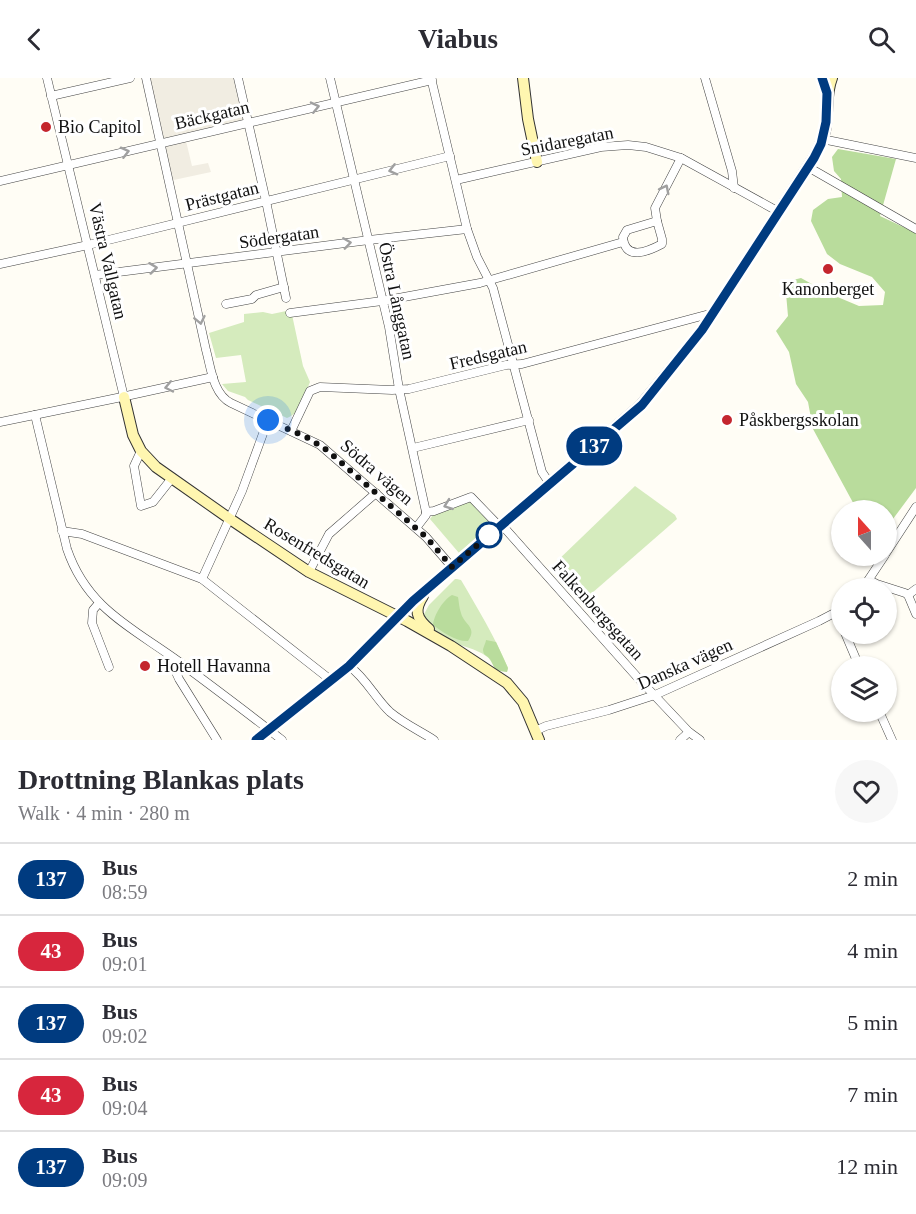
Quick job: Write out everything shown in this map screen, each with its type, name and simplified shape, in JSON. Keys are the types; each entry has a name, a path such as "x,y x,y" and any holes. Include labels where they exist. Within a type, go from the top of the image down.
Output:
{"street":[{"name":"Västra Vallgatan","path":"47,78 124,397 134,435 141,451"},
{"path":"51,96 130,78"},
{"name":"Södra vägen","path":"146,78 213,377 221,396 226,401 320,445 426,537 452,567"},
{"path":"237,78 286,298"},
{"name":"Östra Långgatan","path":"330,78 389,327 399,389 426,512"},
{"path":"523,78 528,119 537,162"},
{"path":"705,78 729,160 734,188"},
{"path":"822,78 827,93"},
{"path":"256,740 332,681 427,588 642,405 697,337 808,167 822,140 826,122 827,93 832,78"},
{"path":"432,79 467,229 493,288 542,472 550,484"},
{"name":"Bäckgatan","path":"0,181 432,79"},
{"path":"822,140 916,158"},
{"name":"Snidaregatan","path":"456,180 601,147 627,145 646,147 681,158 778,212"},
{"name":"Prästgatan","path":"0,264 87,245 450,156"},
{"path":"657,220 627,230 623,237 626,248 633,252 643,251 662,244 655,208 681,158"},
{"path":"808,167 916,229"},
{"name":"Södergatan","path":"95,275 467,229"},
{"path":"290,313 382,301 447,289 624,243"},
{"path":"226,304 252,299 256,295 284,287"},
{"name":"Fredsgatan","path":"291,431 310,391 314,388 409,389 522,364 713,313"},
{"path":"4,421 213,377"},
{"path":"35,415 62,531 75,569 84,586 99,603 127,625 282,740"},
{"path":"202,579 230,519 268,420"},
{"path":"413,448 529,420"},
{"path":"141,451 134,466 141,506 153,502 172,478"},
{"name":"Rosenfredsgatan","path":"141,451 156,467 309,572 397,616 450,646 507,683 523,702 537,736"},
{"path":"309,572 329,534 376,493"},
{"name":"Falkenbergsgatan","path":"426,512 471,497 500,525 689,732 700,740"},
{"path":"897,537 916,507"},
{"path":"416,528 426,512"},
{"path":"62,531 91,537 202,579 332,681"},
{"name":"Rosenfredsgatan","path":"427,588 417,607 419,619 450,646"},
{"path":"908,595 916,589"},
{"path":"897,590 908,595 916,614"},
{"path":"99,603 93,610 92,622 109,667"},
{"name":"Danska vägen","path":"537,736 543,727 655,695 831,615"},
{"path":"167,654 179,679 217,740"},
{"path":"349,666 391,712 434,740"},
{"path":"884,722 892,740"},
{"path":"680,740 689,732"}],"green space":[{"path":"838,149 896,159 880,216 916,233 916,488 897,514 897,500 852,500 813,429 808,402 796,384 789,352 776,331 788,316 785,282 801,278 859,306 883,305 885,292 872,277 840,264 827,254 811,221 813,210 828,199 842,197 841,179 834,171 832,157"},
{"path":"291,310 303,366 310,382 299,408 287,418 228,391 222,384 246,382 241,355 216,358 209,333 244,322 244,314 263,312 272,314"},
{"path":"635,486 675,515 677,519 584,600 553,565"},
{"path":"471,501 491,525 459,553 430,519 433,515"},
{"path":"455,579 461,580 486,623 508,668 507,672 495,668 482,653 455,643 424,622 423,616 429,605"},
{"path":"452,595 458,597 463,617 471,629 468,641 454,638 433,625 445,600"},
{"path":"486,640 496,642 508,668 507,672 496,669 484,654"}],"shaded area":[{"path":"146,78 238,78 248,123 186,141 192,166 208,163 211,172 169,181"}],"bus line":[{"name":"137","path":"256,740 332,681 413,601 642,405 702,330 814,158 821,144 826,122 827,93 822,78"}],"place":[{"name":"Bio Capitol","path":"46,127"},
{"name":"Kanonberget","path":"828,269"},
{"name":"Påskbergsskolan","path":"727,420"},
{"name":"Hotell Havanna","path":"145,666"}],"route":[{"path":"268,420 310,439 328,451 426,537 452,567 489,535"}]}
